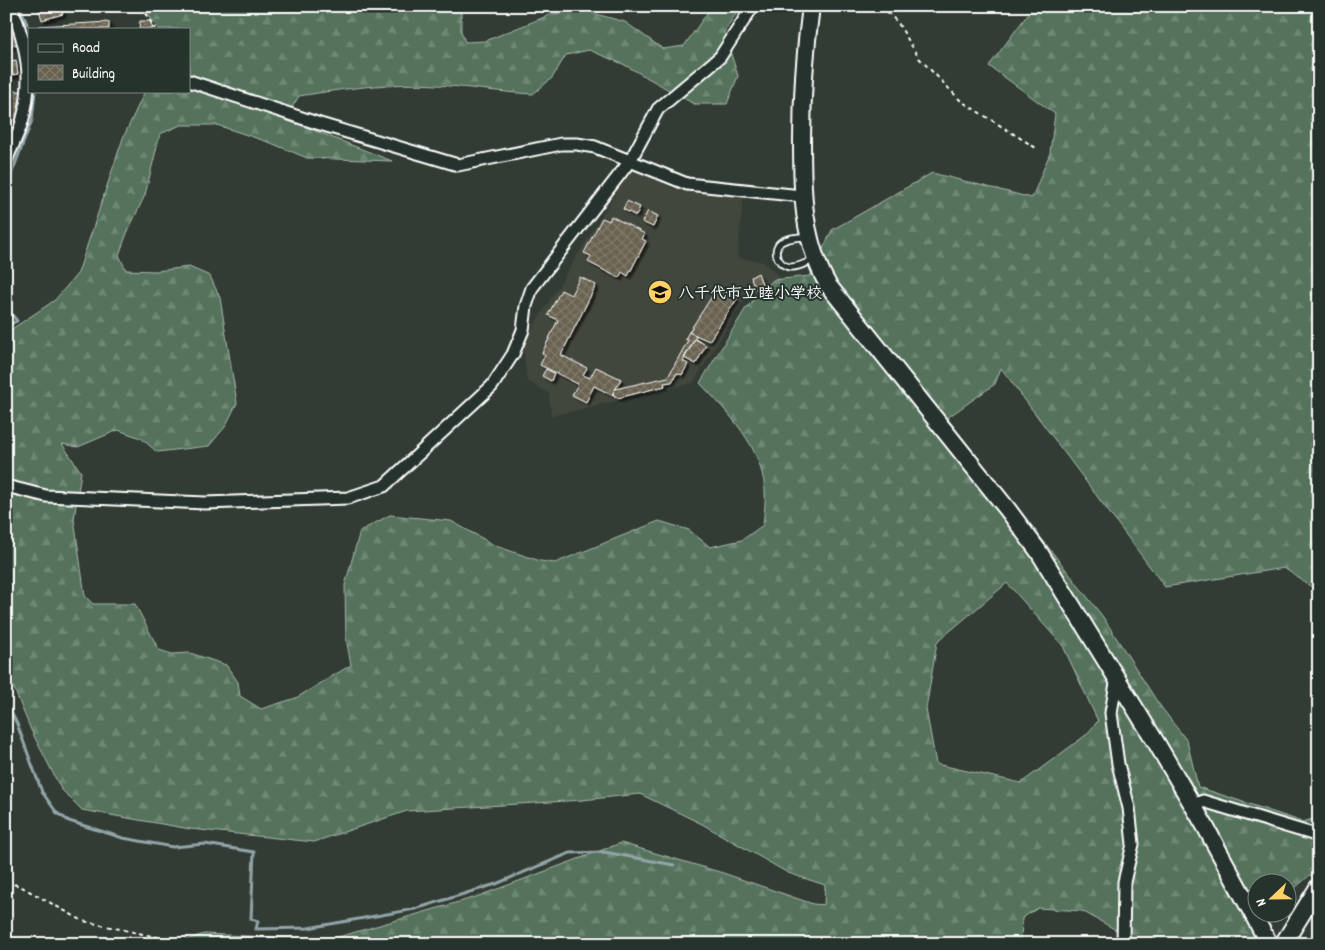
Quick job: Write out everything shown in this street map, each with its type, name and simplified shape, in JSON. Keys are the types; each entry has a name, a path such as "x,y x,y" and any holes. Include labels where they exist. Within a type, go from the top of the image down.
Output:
{"street":[{"path":"11,6 26,44 28,64"},
{"path":"6,486 46,496 205,503 348,498 384,486 492,386 513,354 523,330 526,306 532,288 630,161 658,109 720,57 753,6"},
{"path":"811,6 803,94 802,196 815,259 828,285 1008,510 1039,552 1194,806 1268,944"},
{"path":"6,161 22,122 28,81"},
{"path":"190,81 320,124 458,165 561,144 577,144 595,147 687,184 802,196"},
{"path":"1117,677 1111,713 1118,764 1129,808 1133,844 1124,882 1123,944"},
{"path":"1194,806 1203,801 1319,836"},
{"path":"1284,944 1319,886"}],"lane":[{"path":"809,237 797,237 782,242 778,246 777,257 781,264 793,267 815,259"}],"path":[{"path":"142,6 154,28"},
{"path":"882,6 898,23 919,58 961,101 1036,148"},
{"path":"6,882 20,886 83,921 188,944"},
{"path":"227,944 244,938 272,944"}],"shaded area":[{"name":"八千代市立睦小学校","path":"633,165 672,188 744,192 737,258 763,262 787,284 744,300 693,383 551,416 549,393 527,381 523,344"}],"green space":[{"path":"143,6 461,6 461,31 465,42 485,41 552,14 585,11 625,22 663,49 684,46 712,6 741,6 724,32 738,76 727,104 694,104 623,64 589,50 566,55 552,78 533,94 411,84 355,88 299,96 285,119 392,161 307,158 271,143 217,125 181,125 160,134 145,195 119,255 126,270 156,271 189,267 210,276 220,298 237,403 225,427 209,446 157,452 141,438 118,430 78,447 62,444 81,472 74,519 85,596 93,604 135,604 159,650 172,654 190,653 226,665 238,682 240,696 261,709 296,698 351,665 346,638 345,585 360,531 390,515 451,521 496,546 540,561 555,563 659,521 689,530 710,547 742,540 763,525 765,490 757,459 742,431 700,383 746,308 773,280 810,276 832,230 932,173 1032,198 1050,153 1055,114 989,66 1034,6 1319,6 1319,592 1284,568 1165,587 1001,368 995,384 947,418 1103,617 1158,703 1187,741 1198,787 1303,822 1319,817 1319,879 1310,875 1298,885 1298,872 1248,872 1248,922 1262,922 1248,944 1141,944 1082,911 1038,908 1022,918 1021,944 515,944 513,941 501,944 174,944 204,934 328,940 476,897 621,843 723,873 813,904 824,905 825,885 788,873 702,824 640,794 582,800 407,811 314,842 190,829 82,810 61,789 31,730 6,669 6,333 55,300 78,273 123,138 145,92 190,92 190,28 157,28","holes":["1007,583 1063,646 1098,721 1086,735 1021,783 936,764 926,709 937,642"]}],"building":[{"path":"38,6 61,6 63,14 42,20"},
{"path":"140,21 150,21 153,28 139,28"},
{"path":"10,22 18,44 6,48 6,23"},
{"path":"109,22 109,28 39,28 38,26"},
{"path":"16,60 18,74 6,77 6,62"},
{"path":"12,90 24,92 18,122 6,119"},
{"path":"627,201 640,207 636,216 623,209"},
{"path":"648,211 658,216 653,227 642,222"},
{"path":"611,216 645,234 642,239 646,241 628,276 622,272 619,278 588,262 591,256 584,253 602,218 609,221"},
{"path":"758,273 763,286 755,289 751,277"},
{"path":"580,277 596,285 561,355 587,368 583,375 590,378 596,367 621,379 612,395 594,386 586,402 572,395 578,384 540,365 545,355 542,353 558,320 548,315 561,290 571,295"},
{"path":"718,287 737,299 709,341 689,332"},
{"path":"689,332 696,336 683,361 688,364 682,375 677,373 672,382 664,383 665,386 618,398 613,395 615,389 668,377 688,340 685,339"},
{"path":"695,339 706,345 696,364 684,358"},
{"path":"546,369 554,373 551,381 542,376"}],"waterway":[{"path":"20,6 27,24"},
{"path":"6,188 32,120 35,92"},
{"path":"6,307 17,321 6,326"},
{"path":"6,702 17,724 42,792 57,813 69,821 123,838 173,847 205,844 254,852 251,919 258,921 256,929 308,928 415,909 496,884 570,853 604,852 674,865"}],"place":[{"name":"八千代市立睦小学校","path":"660,292"}]}
